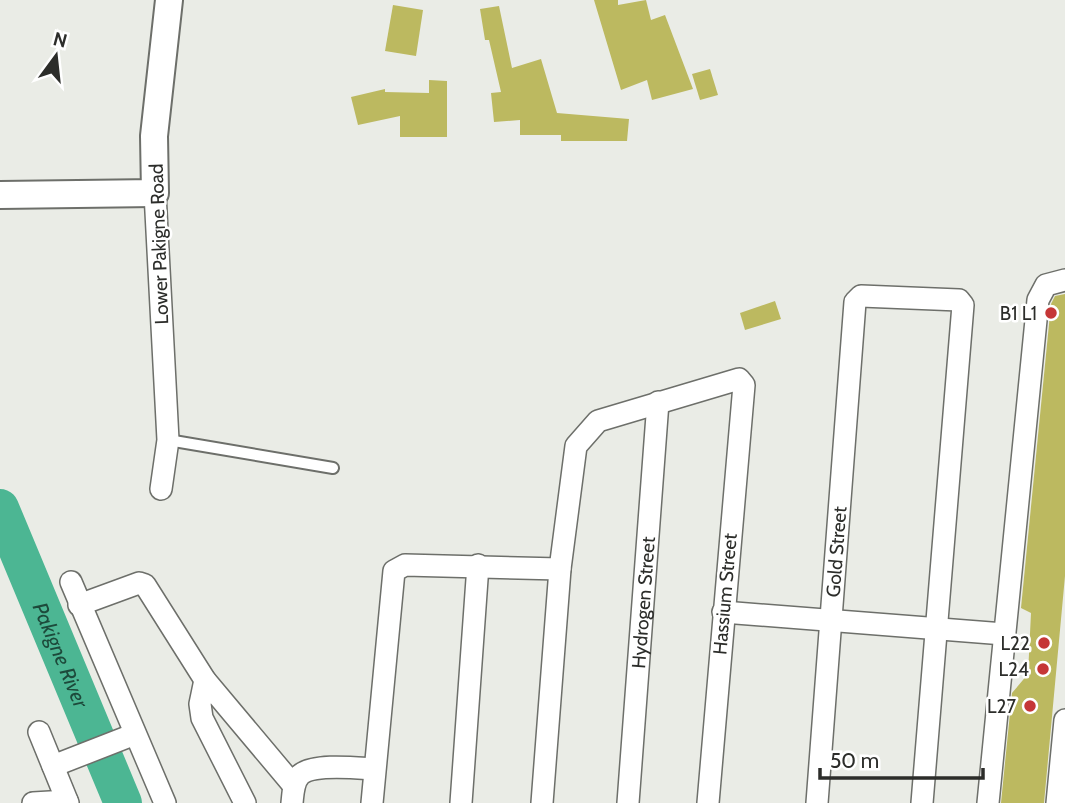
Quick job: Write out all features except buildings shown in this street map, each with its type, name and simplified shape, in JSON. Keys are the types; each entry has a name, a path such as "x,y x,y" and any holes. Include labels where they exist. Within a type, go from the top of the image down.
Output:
{"street":[{"name":"Lower Pakigne Road","path":"161,489 168,440 154,136 169,0"},
{"path":"0,195 156,193"},
{"path":"988,803 1038,300 1046,285 1065,280"},
{"name":"Gold Street","path":"817,803 833,620 855,302 860,296 955,300 963,305 936,629"},
{"name":"Hassium Street","path":"658,402 735,379 744,385 708,803"},
{"path":"542,803 559,569 576,446 598,421 658,402"},
{"name":"Hydrogen Street","path":"628,803 658,402"},
{"path":"372,803 391,576 398,567 478,565 559,569"},
{"path":"461,803 478,565"},
{"path":"71,582 127,737 165,803"},
{"path":"79,605 142,583 205,680 293,795"},
{"path":"723,612 1004,634"},
{"path":"922,803 936,629"},
{"path":"205,680 202,718 245,803"},
{"path":"1057,803 1065,720"},
{"path":"33,803 67,802 39,732"},
{"path":"53,766 127,737"},
{"path":"293,795 300,775 311,770 374,769"}],"lane":[{"path":"168,440 333,468"}],"waterway":[{"name":"Pakigne River","path":"0,508 123,803"}],"place":[{"name":"B1 L1","path":"1051,313"},
{"name":"L22","path":"1044,643"},
{"name":"L24","path":"1043,669"},
{"name":"L27","path":"1030,706"}]}
